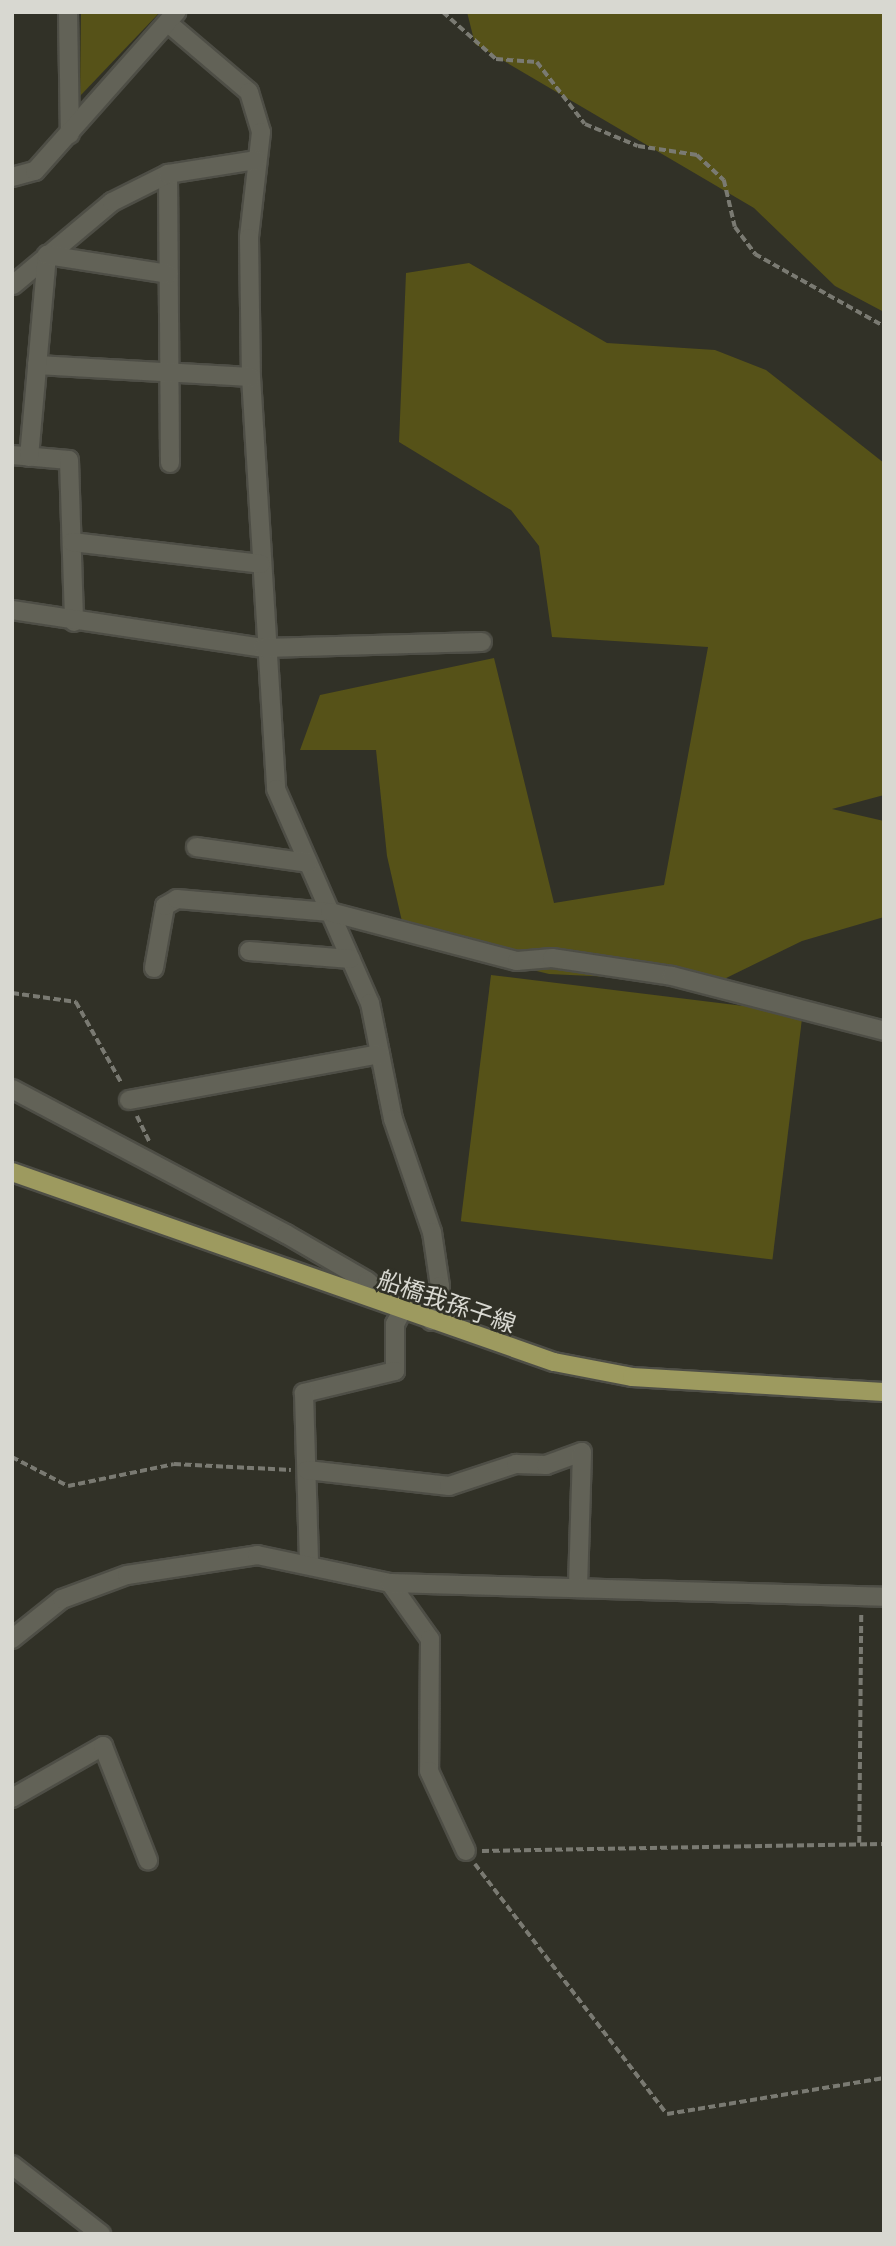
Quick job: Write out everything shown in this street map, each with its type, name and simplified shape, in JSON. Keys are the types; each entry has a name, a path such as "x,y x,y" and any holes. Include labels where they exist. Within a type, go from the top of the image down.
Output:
{"main road":[{"name":"船橋我孫子線","path":"12,1172 402,1311 554,1362 632,1377 884,1392"}],"street":[{"path":"68,12 69,134"},
{"path":"12,177 34,171 172,18 249,92 261,132 249,237 251,377 264,648 276,789 370,1003 393,1119 432,1232 440,1286 431,1321"},
{"path":"13,285 112,202 169,174 256,160"},
{"path":"169,174 170,463"},
{"path":"47,255 169,274"},
{"path":"47,255 37,365 21,456 69,460 74,622"},
{"path":"37,365 251,377"},
{"path":"72,542 261,564"},
{"path":"12,610 74,622 264,648 482,642"},
{"path":"195,847 308,863"},
{"path":"155,968 165,906 177,899 330,912 517,961 552,958 672,976 884,1031"},
{"path":"249,951 351,959"},
{"path":"129,1100 380,1054"},
{"path":"12,1088 367,1281 402,1311 395,1324 395,1371 304,1393 309,1564"},
{"path":"307,1471 449,1486 516,1464 546,1465 582,1452 578,1587"},
{"path":"12,1639 62,1599 127,1574 257,1555 390,1583 862,1594 884,1597"},
{"path":"390,1583 430,1639 429,1770 466,1851"},
{"path":"12,1798 103,1746 148,1860"},
{"path":"12,2165 101,2234"}],"path":[{"path":"443,12 496,59 537,62 585,124 638,146 696,155 724,180 735,228 755,254 884,326"},
{"path":"12,993 76,1002 91,1019 162,1168"},
{"path":"12,1457 68,1486 174,1464 307,1471"},
{"path":"859,1843 862,1594"},
{"path":"466,1851 884,1844"},
{"path":"466,1851 667,2114 884,2078"}],"shaded area":[{"path":"81,12 160,12 80,96"},
{"path":"467,12 884,12 884,312 835,286 754,208 475,44"},
{"path":"469,263 607,343 715,350 766,370 884,463 884,795 832,809 884,821 884,917 802,941 718,982 549,974 406,939 387,856 376,750 300,750 320,695 494,658 554,903 664,885 708,647 552,637 539,546 511,510 399,442 406,273"},
{"path":"491,975 803,1013 772,1259 461,1221"}]}
